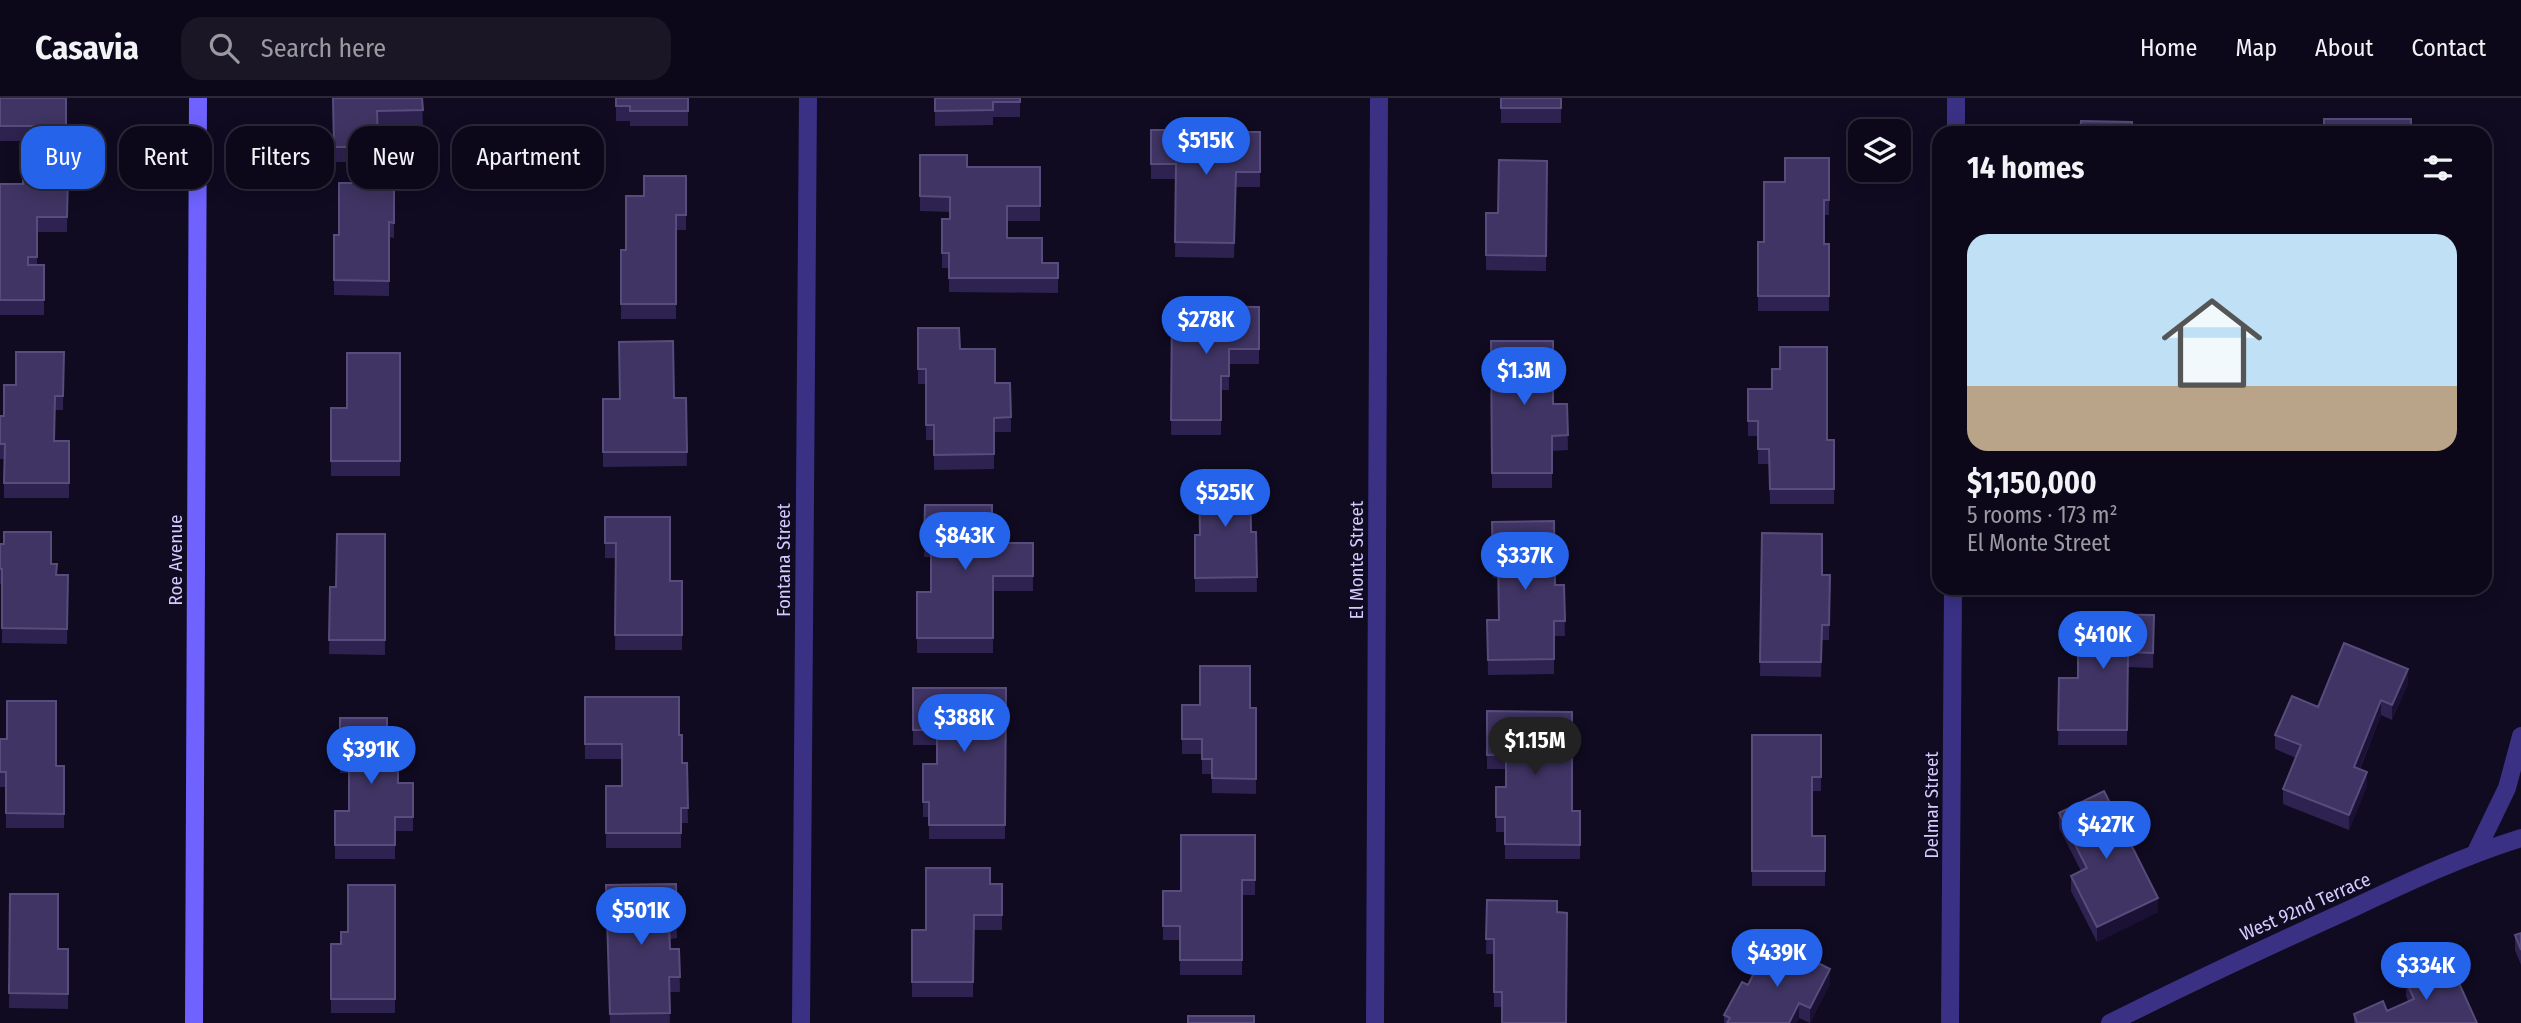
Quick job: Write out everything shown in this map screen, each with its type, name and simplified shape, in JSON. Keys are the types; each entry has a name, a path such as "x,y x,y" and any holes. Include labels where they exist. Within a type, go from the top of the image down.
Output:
{"main road":[{"name":"Roe Avenue","path":"194,1023 198,98"}],"street":[{"name":"Fontana Street","path":"801,1023 808,98"},
{"name":"El Monte Street","path":"1375,1023 1379,98"},
{"path":"1956,98 1956,126"},
{"name":"Delmar Street","path":"1950,1023 1953,595"},
{"path":"2476,852 2507,788 2521,736"},
{"name":"West 92nd Terrace","path":"2110,1023 2226,965 2476,852 2521,838"}],"building":[{"path":"0,98 66,98 66,126 0,126"},
{"path":"333,98 422,98 423,110 377,111 377,126 348,126 348,147 334,147"},
{"path":"616,98 688,98 688,111 630,111 630,106 616,106"},
{"path":"935,98 1020,98 1020,102 993,102 993,110 935,111"},
{"path":"1501,98 1561,98 1561,108 1501,108"},
{"path":"2324,119 2411,119 2411,126 2324,126"},
{"path":"2081,121 2132,122 2132,126 2081,126"},
{"path":"1187,124 1230,124 1230,132 1260,132 1260,172 1236,172 1234,243 1175,242 1176,164 1151,164 1151,130 1187,130"},
{"path":"920,155 967,155 967,167 1040,167 1040,206 1007,206 1007,238 1042,238 1042,263 1058,263 1058,278 949,278 949,253 942,253 942,219 950,219 950,197 920,196"},
{"path":"1785,158 1829,158 1829,200 1824,200 1824,244 1829,244 1829,296 1758,296 1758,242 1764,242 1764,182 1785,182"},
{"path":"1499,160 1547,161 1546,256 1486,255 1486,213 1498,213"},
{"path":"644,176 686,176 686,215 676,215 676,304 621,304 621,250 626,250 626,196 644,196"},
{"path":"339,183 348,183 348,189 394,189 394,223 389,222 389,281 334,280 334,235 339,235"},
{"path":"0,184 21,184 21,189 68,189 67,217 37,217 37,257 28,257 28,265 44,265 44,300 0,300"},
{"path":"1172,306 1259,307 1259,349 1229,349 1229,376 1221,376 1221,420 1171,420"},
{"path":"918,328 959,328 960,349 995,349 995,383 1010,383 1011,417 994,418 994,454 934,455 934,425 926,425 926,369 918,369"},
{"path":"673,341 674,398 686,398 687,452 603,452 603,399 620,399 619,342"},
{"path":"1491,341 1553,341 1553,404 1567,404 1568,435 1552,436 1552,473 1492,473"},
{"path":"1780,347 1827,347 1827,440 1834,440 1834,489 1770,489 1769,449 1758,449 1758,421 1748,421 1748,389 1772,389 1772,369 1780,369"},
{"path":"16,352 64,352 63,396 55,396 54,441 69,441 69,483 4,483 5,444 0,444 0,416 4,416 4,385 16,385"},
{"path":"347,353 400,353 400,461 331,461 331,408 347,408"},
{"path":"1250,475 1251,532 1256,532 1257,577 1195,578 1195,535 1200,535 1199,476"},
{"path":"925,505 992,505 992,543 1033,543 1033,576 993,576 993,638 917,638 917,592 931,592 931,542 924,542"},
{"path":"605,517 670,517 670,581 682,581 682,635 615,635 616,543 605,543"},
{"path":"1554,521 1555,585 1564,585 1565,621 1554,621 1554,659 1488,660 1487,620 1499,620 1498,563 1493,563 1492,522"},
{"path":"4,532 51,532 51,564 57,564 56,575 68,575 67,629 2,628 0,544 4,544"},
{"path":"1762,533 1822,534 1822,575 1830,575 1829,625 1822,625 1821,662 1760,662"},
{"path":"337,534 385,534 385,640 329,640 330,587 336,587"},
{"path":"2078,614 2154,615 2153,653 2128,652 2127,730 2058,730 2059,678 2078,678"},
{"path":"2344,643 2408,669 2392,705 2381,700 2354,767 2367,772 2349,815 2283,789 2301,745 2275,735 2292,696 2318,707"},
{"path":"1200,666 1250,666 1250,708 1256,708 1256,779 1212,778 1212,759 1202,759 1202,739 1182,739 1182,705 1200,705"},
{"path":"913,688 1006,688 1005,825 929,825 929,802 923,802 923,764 937,764 937,730 913,730"},
{"path":"585,697 679,697 679,735 682,735 682,763 687,763 688,808 681,808 681,833 606,833 606,786 622,786 622,744 585,744"},
{"path":"7,701 56,701 56,766 64,766 64,814 6,813 6,772 0,772 0,739 7,739"},
{"path":"1487,711 1572,712 1572,811 1580,811 1580,845 1505,844 1505,817 1496,817 1496,787 1506,787 1506,755 1487,755"},
{"path":"340,718 387,718 387,756 398,756 398,783 413,783 413,817 395,817 395,845 335,845 335,811 349,811 349,758 340,758"},
{"path":"1752,735 1821,735 1821,777 1812,777 1812,836 1825,836 1825,871 1752,871"},
{"path":"2104,791 2158,898 2097,927 2071,876 2087,868 2059,813"},
{"path":"1181,835 1255,835 1255,880 1242,880 1242,960 1180,960 1180,926 1163,926 1163,891 1181,891"},
{"path":"926,868 990,868 990,884 1002,884 1002,915 974,915 973,982 912,982 912,930 926,930"},
{"path":"676,884 677,923 669,924 670,949 679,949 680,977 669,977 670,1013 610,1014 606,885"},
{"path":"348,885 395,885 395,999 331,999 331,944 341,944 341,932 348,932"},
{"path":"10,894 58,894 58,949 68,949 68,994 9,993"},
{"path":"1487,900 1557,901 1557,912 1567,913 1566,1023 1502,1023 1502,992 1494,992 1494,939 1486,939"},
{"path":"2521,933 2521,950 2515,935"},
{"path":"1767,947 1787,958 1791,949 1830,969 1810,1008 1799,1003 1789,1023 1727,1023 1730,1018 1724,1015 1742,982 1748,985"},
{"path":"2449,961 2477,1023 2357,1023 2354,1014 2383,1001 2387,1011 2414,999 2406,981"},
{"path":"1188,1016 1254,1016 1254,1023 1188,1023"}]}
